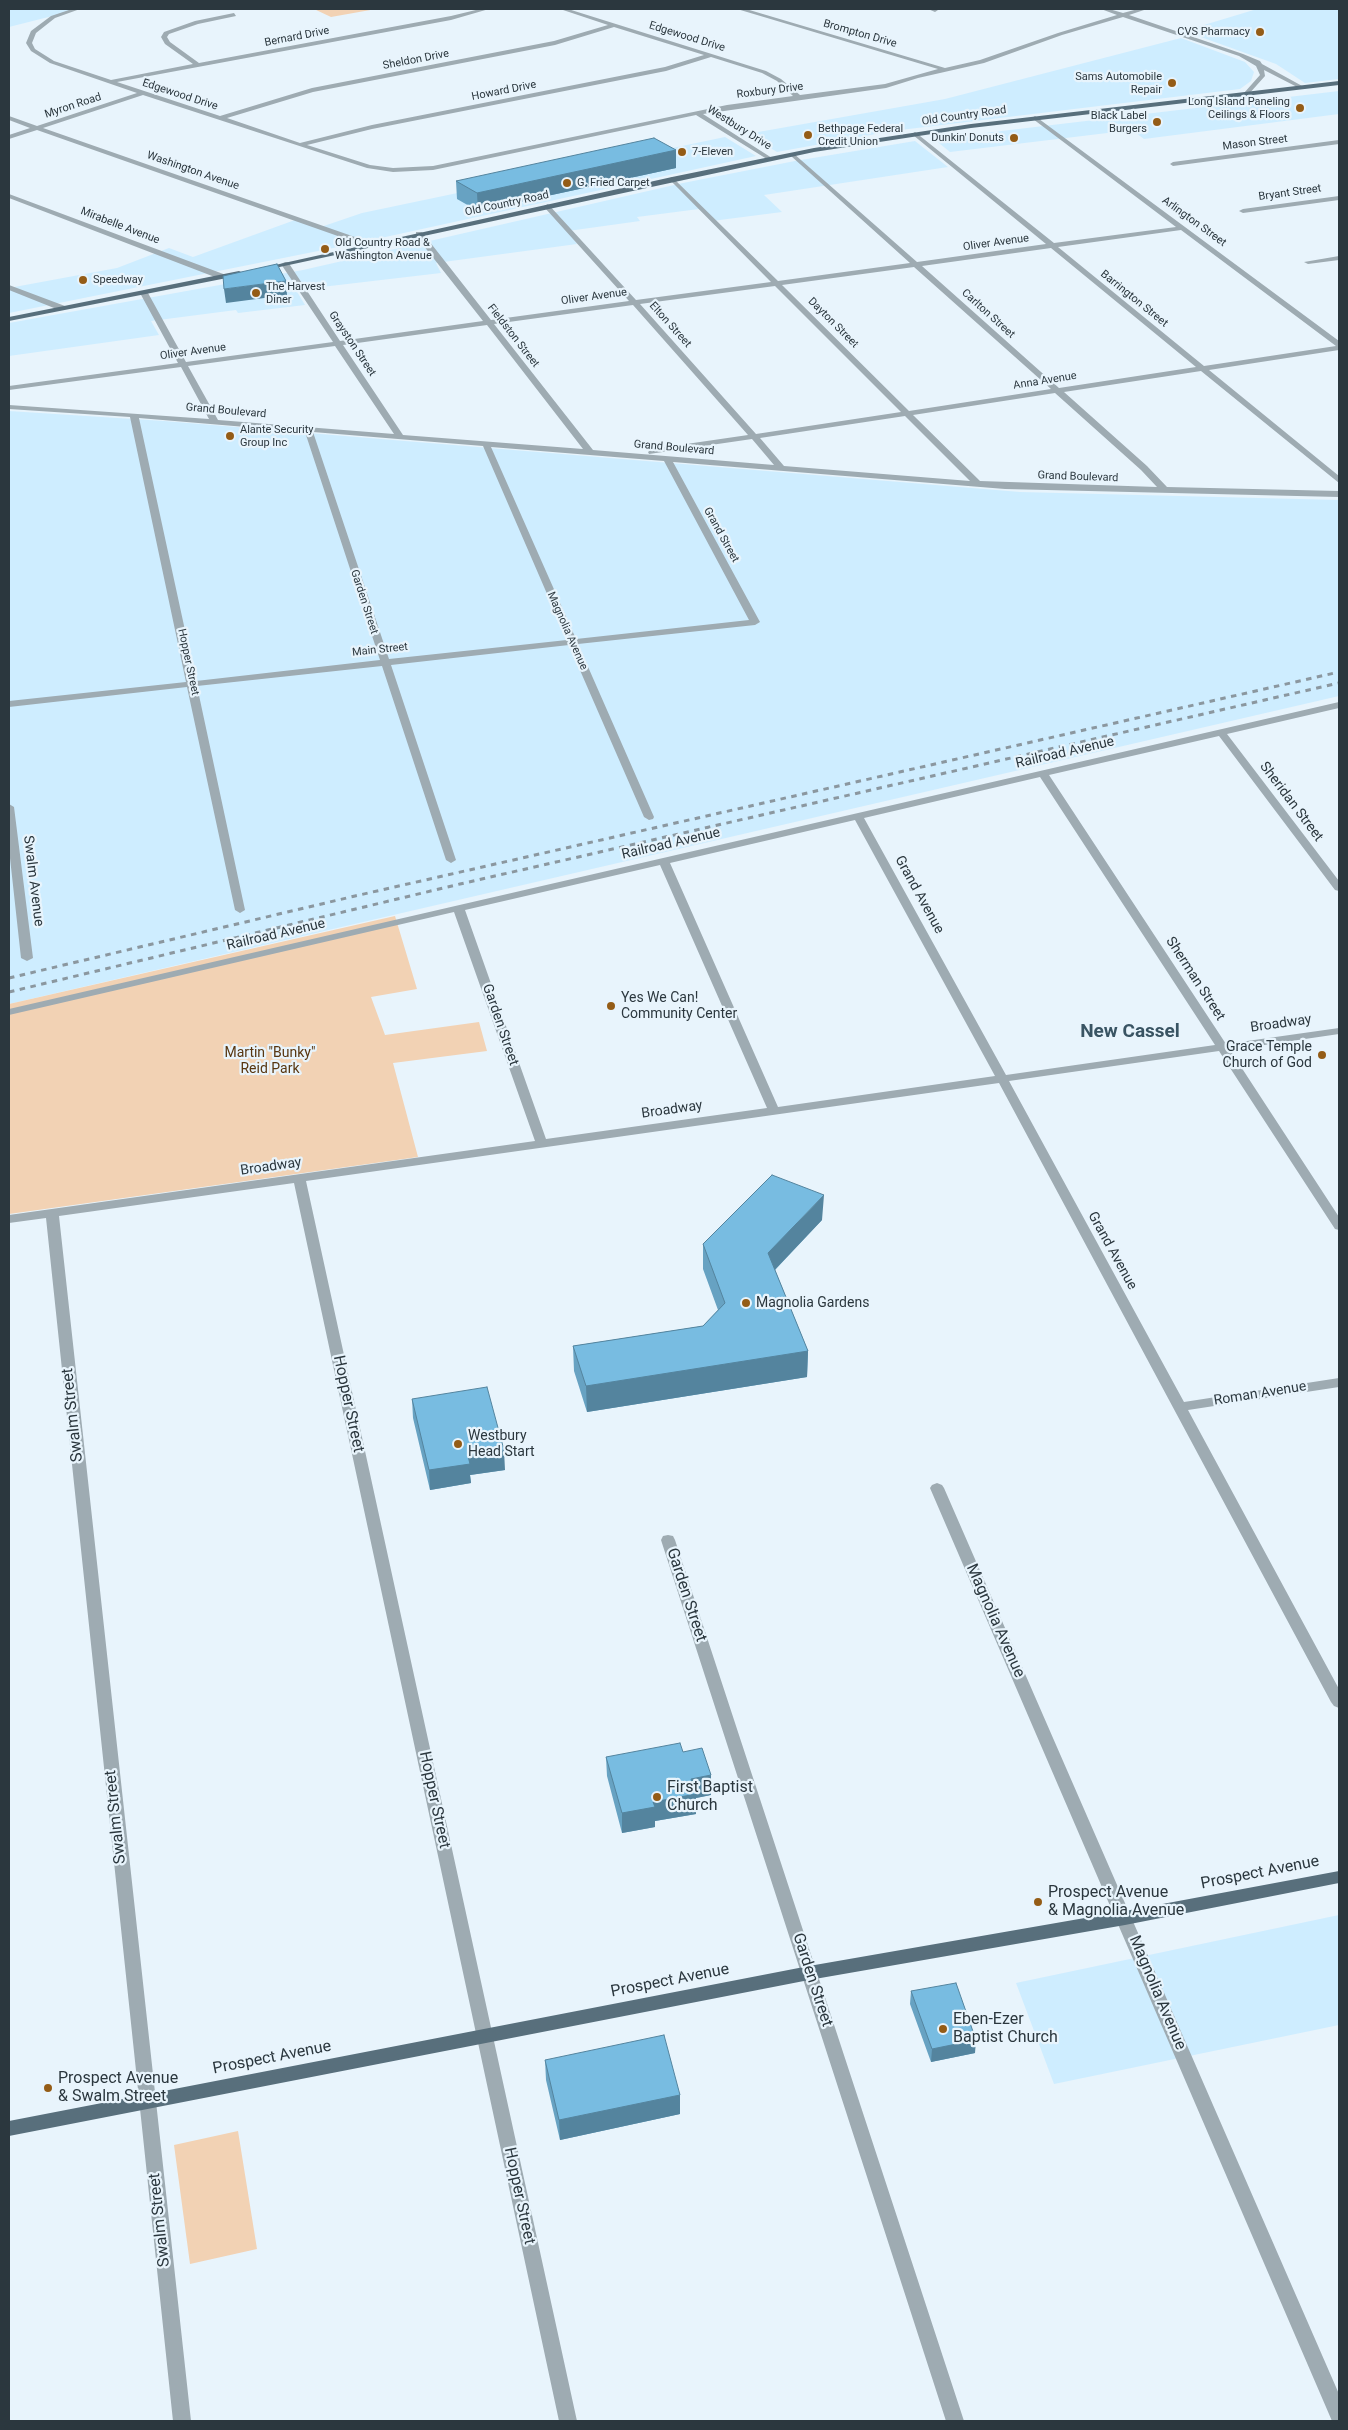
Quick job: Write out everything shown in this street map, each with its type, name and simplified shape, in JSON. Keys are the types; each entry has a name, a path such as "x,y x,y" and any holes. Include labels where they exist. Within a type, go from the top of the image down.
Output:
{"main road":[{"name":"Old Country Road","path":"9,319 224,277 770,159 915,134 1035,118 1339,83"},
{"name":"Prospect Avenue","path":"9,2129 809,1973 1125,1918 1339,1877"}],"street":[{"name":"Edgewood Drive","path":"77,9 44,22 33,32 29,43 33,50 41,57 143,93 368,167 393,170"},
{"name":"Bernard Drive","path":"111,82 451,18 486,9"},
{"name":"Edgewood Drive","path":"562,9 764,72 779,80 798,97"},
{"name":"Brompton Drive","path":"740,9 946,70"},
{"path":"1104,9 1258,62 1301,87"},
{"name":"Roxbury Drive","path":"393,170 433,168 727,107 871,89 982,62 1144,9"},
{"path":"198,65 168,43 164,37 166,33 197,22 234,16"},
{"name":"Sheldon Drive","path":"222,118 312,90 555,43 615,25"},
{"name":"Howard Drive","path":"299,144 666,69 712,55"},
{"path":"1246,94 1263,75 1258,62"},
{"name":"Myron Road","path":"9,137 143,93"},
{"name":"Westbury Drive","path":"697,113 770,159"},
{"name":"Washington Avenue","path":"9,118 369,245"},
{"name":"Arlington Street","path":"1035,118 1339,346"},
{"name":"Barrington Street","path":"915,134 1051,247 1339,480"},
{"name":"Mason Street","path":"1174,164 1339,142"},
{"name":"Carlton Street","path":"793,155 1166,491"},
{"name":"Dayton Street","path":"672,179 977,483"},
{"name":"Mirabelle Avenue","path":"9,196 224,277"},
{"name":"Bryant Street","path":"1243,211 1339,198"},
{"name":"Elton Street","path":"548,206 754,436"},
{"name":"Oliver Avenue","path":"9,388 1183,228"},
{"name":"Fieldston Street","path":"419,234 590,452"},
{"path":"1308,262 1339,258"},
{"name":"Grayston Street","path":"285,264 400,437"},
{"path":"9,287 62,308"},
{"path":"144,293 215,422"},
{"name":"Anna Avenue","path":"630,456 1202,369 1339,346"},
{"name":"Grand Boulevard","path":"9,407 134,415 1050,488 1339,494"},
{"name":"Hopper Street","path":"134,415 240,910"},
{"name":"Garden Street","path":"308,429 451,860"},
{"path":"754,436 782,468"},
{"name":"Magnolia Avenue","path":"486,444 648,817"},
{"name":"Grand Street","path":"667,458 755,622"},
{"name":"Main Street","path":"9,704 755,622"},
{"name":"Railroad Avenue","path":"9,1012 1339,705"},
{"name":"Sheridan Street","path":"1221,732 1339,888"},
{"name":"Sherman Street","path":"1043,773 1339,1226"},
{"name":"Swalm Avenue","path":"9,808 27,958"},
{"name":"Grand Avenue","path":"858,816 1339,1702"},
{"path":"664,861 774,1111"},
{"name":"Garden Street","path":"458,908 542,1144"},
{"name":"Broadway","path":"9,1220 1339,1030"},
{"name":"Hopper Street","path":"299,1178 568,2421"},
{"name":"Swalm Street","path":"52,1213 182,2421"},
{"name":"Roman Avenue","path":"1180,1407 1339,1382"},
{"name":"Magnolia Avenue","path":"937,1488 1125,1918 1339,2416"},
{"name":"Garden Street","path":"668,1540 955,2421"}],"shaded area":[{"path":"9,9 80,9 9,27"},
{"path":"1257,9 1339,9 1339,79 1305,83 1276,64 1184,31"},
{"path":"1181,38 1245,62 1254,72 1251,81 1240,89 892,131 777,152 747,134 945,99"},
{"path":"1339,91 1339,114 1144,139 1132,130 950,152 934,139"},
{"path":"725,137 756,156 358,243 9,313 9,288 117,268 169,248 193,257 295,220 318,228 362,213"},
{"path":"915,141 948,167 764,195 782,212 712,221 699,209 637,217 640,221 568,231 577,244 436,263 441,273 296,290 305,305 238,313 236,310 151,321 159,335 9,356 9,323 303,270 683,183 795,161"},
{"path":"9,411 164,421 1020,492 1339,500 1339,696 9,1004"},
{"path":"1339,1915 1339,2025 1054,2084 1016,1983"}],"green space":[{"path":"314,9 376,9 331,17"},
{"name":"Martin \"Bunky\" Reid Park","path":"395,916 417,989 371,997 385,1035 479,1022 487,1051 393,1063 418,1157 9,1214 9,1004"},
{"path":"238,2131 257,2249 190,2264 174,2145"}],"building":[{"path":"654,138 676,150 477,193 456,181"},
{"path":"277,264 286,281 224,289 223,276"},
{"name":"Magnolia Gardens","path":"772,1175 824,1195 768,1253 808,1351 586,1386 573,1346 703,1326 725,1303 703,1244"},
{"name":"Westbury Head Start","path":"487,1387 504,1450 468,1456 470,1464 429,1470 412,1399"},
{"path":"680,1743 683,1752 702,1748 711,1775 691,1779 696,1794 653,1802 655,1807 622,1813 606,1757"},
{"name":"Eben-Ezer Baptist Church","path":"956,1983 976,2040 932,2049 911,1991"},
{"path":"664,2035 680,2095 559,2120 545,2060"}],"railway":[{"path":"9,978 355,896 1339,672"},
{"path":"9,992 460,884 1339,683"}],"place":[{"name":"CVS Pharmacy","path":"1260,32"},
{"name":"Sams Automobile Repair","path":"1172,83"},
{"name":"Long Island Paneling Ceilings & Floors","path":"1300,108"},
{"name":"Black Label Burgers","path":"1157,122"},
{"name":"Bethpage Federal Credit Union","path":"808,135"},
{"name":"Dunkin' Donuts","path":"1014,138"},
{"name":"7-Eleven","path":"682,152"},
{"name":"G. Fried Carpet","path":"567,183"},
{"name":"Old Country Road & Washington Avenue","path":"325,249"},
{"name":"Speedway","path":"83,280"},
{"name":"The Harvest Diner","path":"256,293"},
{"name":"Alante Security Group Inc","path":"230,436"},
{"name":"Yes We Can! Community Center","path":"611,1006"},
{"name":"Grace Temple Church of God","path":"1322,1055"},
{"name":"Magnolia Gardens","path":"746,1303"},
{"name":"Westbury Head Start","path":"458,1444"},
{"name":"First Baptist Church","path":"657,1797"},
{"name":"Prospect Avenue & Magnolia Avenue","path":"1038,1902"},
{"name":"Eben-Ezer Baptist Church","path":"943,2029"},
{"name":"Prospect Avenue & Swalm Street","path":"48,2088"}],"district":[{"name":"New Cassel","path":"1130,1032"}]}
